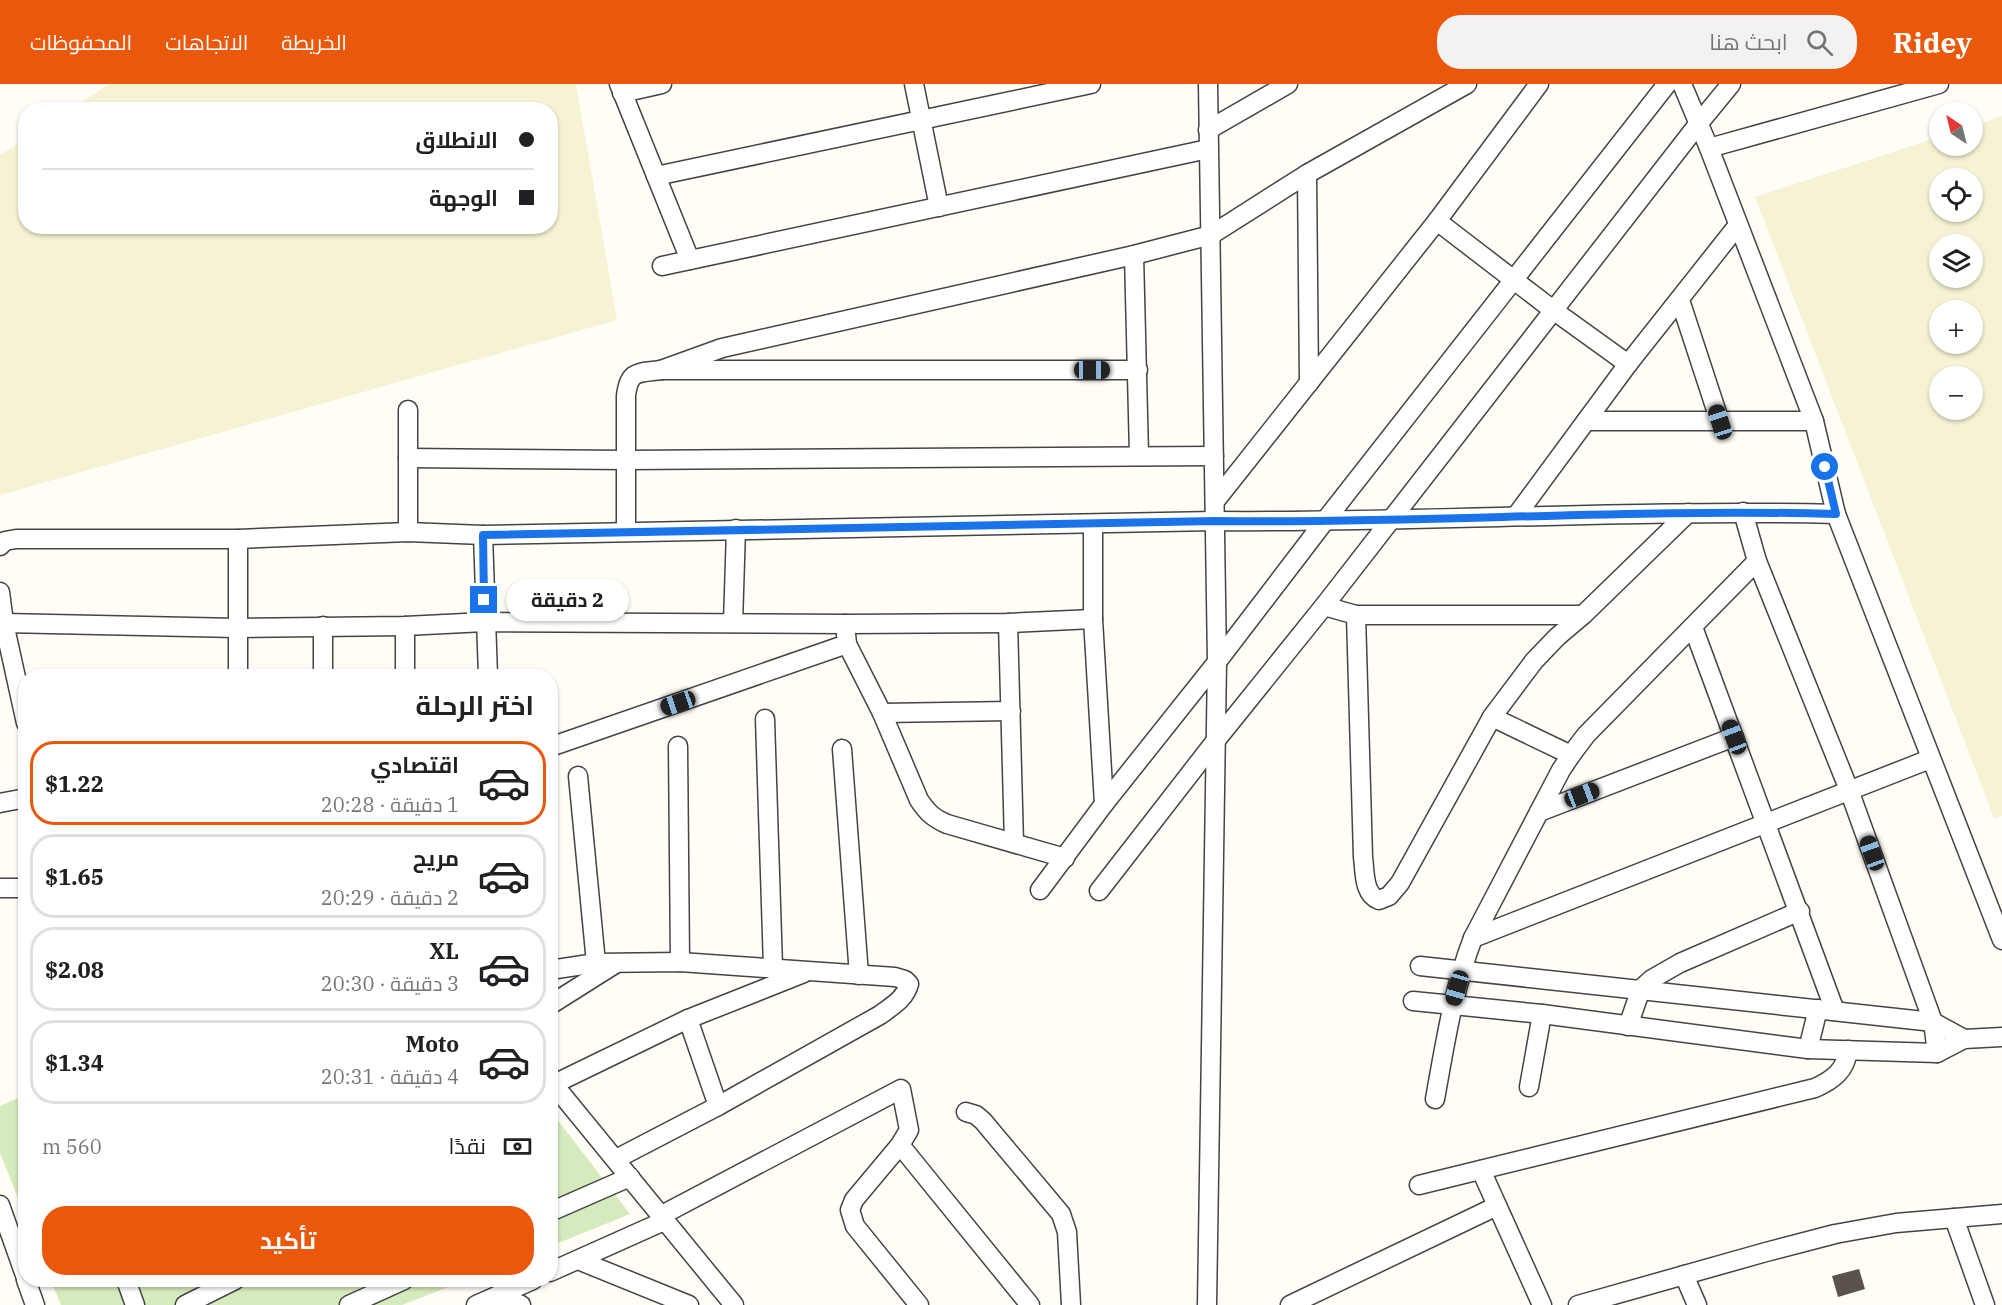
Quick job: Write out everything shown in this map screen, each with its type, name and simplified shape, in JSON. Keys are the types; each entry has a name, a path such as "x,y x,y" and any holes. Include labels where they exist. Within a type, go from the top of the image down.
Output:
{"street":[{"path":"662,84 620,88 690,260"},
{"path":"914,84 939,207"},
{"path":"656,176 1091,84"},
{"path":"1207,1305 1217,739 1216,500 1208,84"},
{"path":"1208,130 1288,84"},
{"path":"661,370 722,348 1134,255 1211,235 1307,174 1467,84"},
{"path":"1216,500 1437,221 1539,84"},
{"path":"1040,890 1323,522 1667,84"},
{"path":"1682,84 1814,421 1836,514 2002,940"},
{"path":"1099,891 1731,84"},
{"path":"1709,148 1940,84"},
{"path":"662,266 1208,148"},
{"path":"1307,174 1309,383"},
{"path":"1437,221 1628,364"},
{"path":"1516,516 1628,364 1738,225"},
{"path":"1134,255 1139,455"},
{"path":"1680,300 1720,422"},
{"path":"626,531 628,382 636,374 661,370 1138,369"},
{"path":"408,410 408,532"},
{"path":"1586,421 1814,421"},
{"path":"408,458 627,460 1214,456"},
{"path":"0,546 5,541 16,539 238,538 408,532 483,535 1215,521 1323,522 1743,512 1836,514"},
{"path":"1743,512 1757,561 1849,790 1934,1022 1937,1053"},
{"path":"1356,615 1363,857 1365,878 1373,898 1383,899 1389,896 1400,883 1492,717 1534,661 1688,513"},
{"path":"1093,524 1093,620 1104,804"},
{"path":"733,623 736,529"},
{"path":"483,535 488,669"},
{"path":"238,538 238,669"},
{"path":"1435,1099 1452,1005 1473,938 1571,755 1586,735 1757,561"},
{"path":"0,592 4,623 18,685"},
{"path":"1324,606 1356,615 1583,615"},
{"path":"4,623 237,628 405,626 485,622 845,624 1093,620"},
{"path":"1008,623 1014,843"},
{"path":"845,624 847,644 882,713 919,800 927,813 934,819 947,824 1065,858"},
{"path":"323,626 324,669"},
{"path":"405,626 405,669"},
{"path":"1693,627 1800,911 1827,1010 1808,1049"},
{"path":"558,744 847,644"},
{"path":"882,713 1011,711"},
{"path":"1492,717 1571,755"},
{"path":"765,719 773,967"},
{"path":"1539,812 1734,737"},
{"path":"678,746 680,962"},
{"path":"842,749 859,975"},
{"path":"1473,938 1930,759"},
{"path":"578,776 596,963"},
{"path":"0,803 18,800"},
{"path":"0,888 18,888"},
{"path":"1628,1026 1641,989 1652,979 1680,963 1800,911"},
{"path":"558,969 596,963 680,962 895,977 909,984 907,993 880,1015 717,1106 616,1159"},
{"path":"558,1000 617,963"},
{"path":"1420,966 1934,1022 1964,1039"},
{"path":"558,1079 688,1019 807,972"},
{"path":"1413,1001 1542,1014 1808,1049 1937,1053 1964,1039 2002,1037"},
{"path":"1529,1087 1542,1014"},
{"path":"688,1019 717,1106"},
{"path":"1419,1185 1815,1088 1828,1082 1839,1073 1847,1061 1848,1050"},
{"path":"558,1089 734,1305"},
{"path":"558,1269 662,1218 901,1089 909,1130 854,1200 850,1210 855,1226 919,1305"},
{"path":"966,1112 976,1115 983,1121 1061,1214 1067,1232 1071,1305"},
{"path":"900,1144 1030,1305"},
{"path":"1481,1170 1542,1305"},
{"path":"558,1208 630,1177"},
{"path":"0,1205 7,1246 18,1265"},
{"path":"1290,1305 1497,1206"},
{"path":"1578,1305 1835,1234 1896,1223 2002,1214"},
{"path":"1954,1218 1984,1305"},
{"path":"578,1260 689,1305"},
{"path":"1684,1275 1697,1305"},
{"path":"29,1287 35,1305"},
{"path":"129,1287 135,1305"},
{"path":"185,1305 221,1287"},
{"path":"349,1305 389,1287"},
{"path":"476,1305 517,1287"},
{"path":"498,1295 521,1305"}],"shaded area":[{"path":"110,84 576,84 617,320 0,495 0,155 18,143 18,234 558,234 558,102 81,102"},
{"path":"2002,116 2002,816 1994,818 1755,197 1929,140 1929,156 1983,156 1983,123"}],"green space":[{"path":"18,1098 18,1198 0,1153 0,1106"},
{"path":"558,1120 630,1214 558,1243"},
{"path":"54,1287 448,1287 402,1305 61,1305"}],"building":[{"path":"1859,1269 1865,1289 1838,1297 1832,1276"}],"route":[{"path":"484,600 483,535 1215,521 1323,522 1743,512 1836,514 1825,467"}]}
